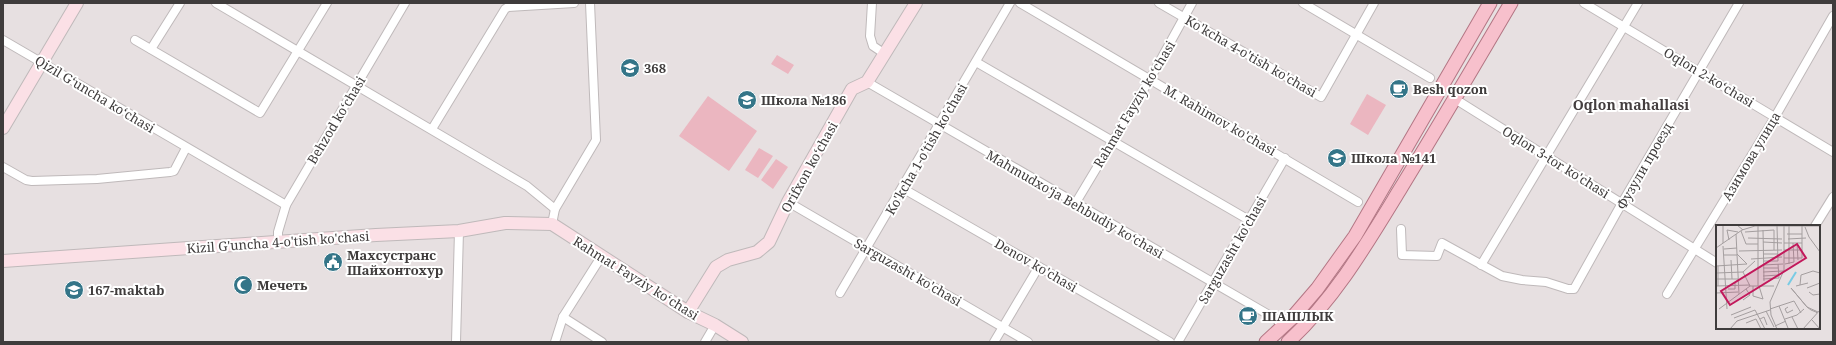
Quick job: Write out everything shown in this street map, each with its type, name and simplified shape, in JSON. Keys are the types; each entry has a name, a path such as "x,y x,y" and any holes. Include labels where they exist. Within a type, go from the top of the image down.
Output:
{"main road":[{"path":"1266,342 1283,326 1323,282 1355,236 1490,3"},
{"path":"1288,342 1318,311 1347,275 1455,99 1511,3"}],"street":[{"path":"3,128 77,3"},
{"path":"152,49 180,3"},
{"path":"216,3 432,129 526,186 555,209"},
{"path":"135,40 259,112 327,3"},
{"name":"Behzod ko‘chasi","path":"278,241 278,232 286,205 405,3"},
{"path":"432,129 505,9 508,7 574,3"},
{"path":"552,224 555,209 596,140 590,3"},
{"path":"872,3 870,36 873,46 885,54"},
{"name":"Orifxon koʻchasi","path":"688,312 716,266 728,260 757,252 765,247 771,238 788,202 852,89 867,82 916,3"},
{"name":"Ko'kcha 1-o'tish ko'chasi","path":"840,293 940,125 1010,3"},
{"name":"M. Rahimov ko'chasi","path":"1020,3 1358,202"},
{"name":"Ko'kcha 4-o'tish ko'chasi","path":"1159,3 1322,97 1356,35"},
{"name":"Rahmat Fayziy koʻchasi","path":"1075,204 1150,79 1192,3"},
{"path":"1303,3 1430,78"},
{"path":"1356,35 1374,3"},
{"name":"Oqlon 2-ko‘chasi","path":"1584,3 1833,152"},
{"path":"1401,229 1402,255 1437,256 1442,243 1481,265 1638,3"},
{"name":"Фузули проезд","path":"1481,265 1502,276 1522,280 1546,282 1568,290 1574,289 1622,203 1739,3"},
{"name":"Азимова улица","path":"1667,294 1775,117 1833,16"},
{"name":"Qizil Gʻuncha koʻchasi","path":"3,40 286,205"},
{"path":"976,62 1249,220"},
{"name":"Mahmudxoʻja Behbudiy koʻchasi","path":"867,82 1213,284 1276,319 1283,326"},
{"name":"Oqlon 3-tor ko'chasi","path":"1455,99 1716,262"},
{"path":"3,167 26,180 32,181 97,179 170,172 174,171 186,148"},
{"name":"Sarguzasht ko'chasi","path":"1178,342 1285,158"},
{"name":"Denov ko'chasi","path":"902,188 1038,268 1170,342"},
{"path":"1816,225 1833,197"},
{"name":"Sarguzasht ko'chasi","path":"788,202 1028,342"},
{"name":"Kizil G'uncha 4-o'tish ko'chasi","path":"3,261 376,234 459,231 504,224 552,224"},
{"name":"Rahmat Fayziy koʻchasi","path":"552,224 688,312 715,325 742,342"},
{"path":"456,342 459,231"},
{"path":"555,342 562,317 601,257"},
{"path":"994,342 1038,268"},
{"path":"562,317 602,342"},
{"path":"705,342 715,325"}],"shaded area":[{"path":"777,55 794,65 788,74 771,64"},
{"path":"1367,94 1386,105 1368,135 1350,124"},
{"path":"708,96 757,131 729,171 679,136"},
{"path":"759,148 773,156 758,178 745,170"},
{"path":"776,159 788,167 773,189 761,180"}],"place":[{"name":"368","path":"630,68"},
{"name":"Besh qozon","path":"1399,89"},
{"name":"Школа №186","path":"747,100"},
{"name":"Школа №141","path":"1337,158"},
{"name":"Махсустранс Шайхонтохур","path":"333,262"},
{"name":"Мечеть","path":"243,285"},
{"name":"167-maktab","path":"74,290"},
{"name":"ШАШЛЫК","path":"1248,316"}],"district":[{"name":"Oqlon mahallasi","path":"1631,105"}]}
